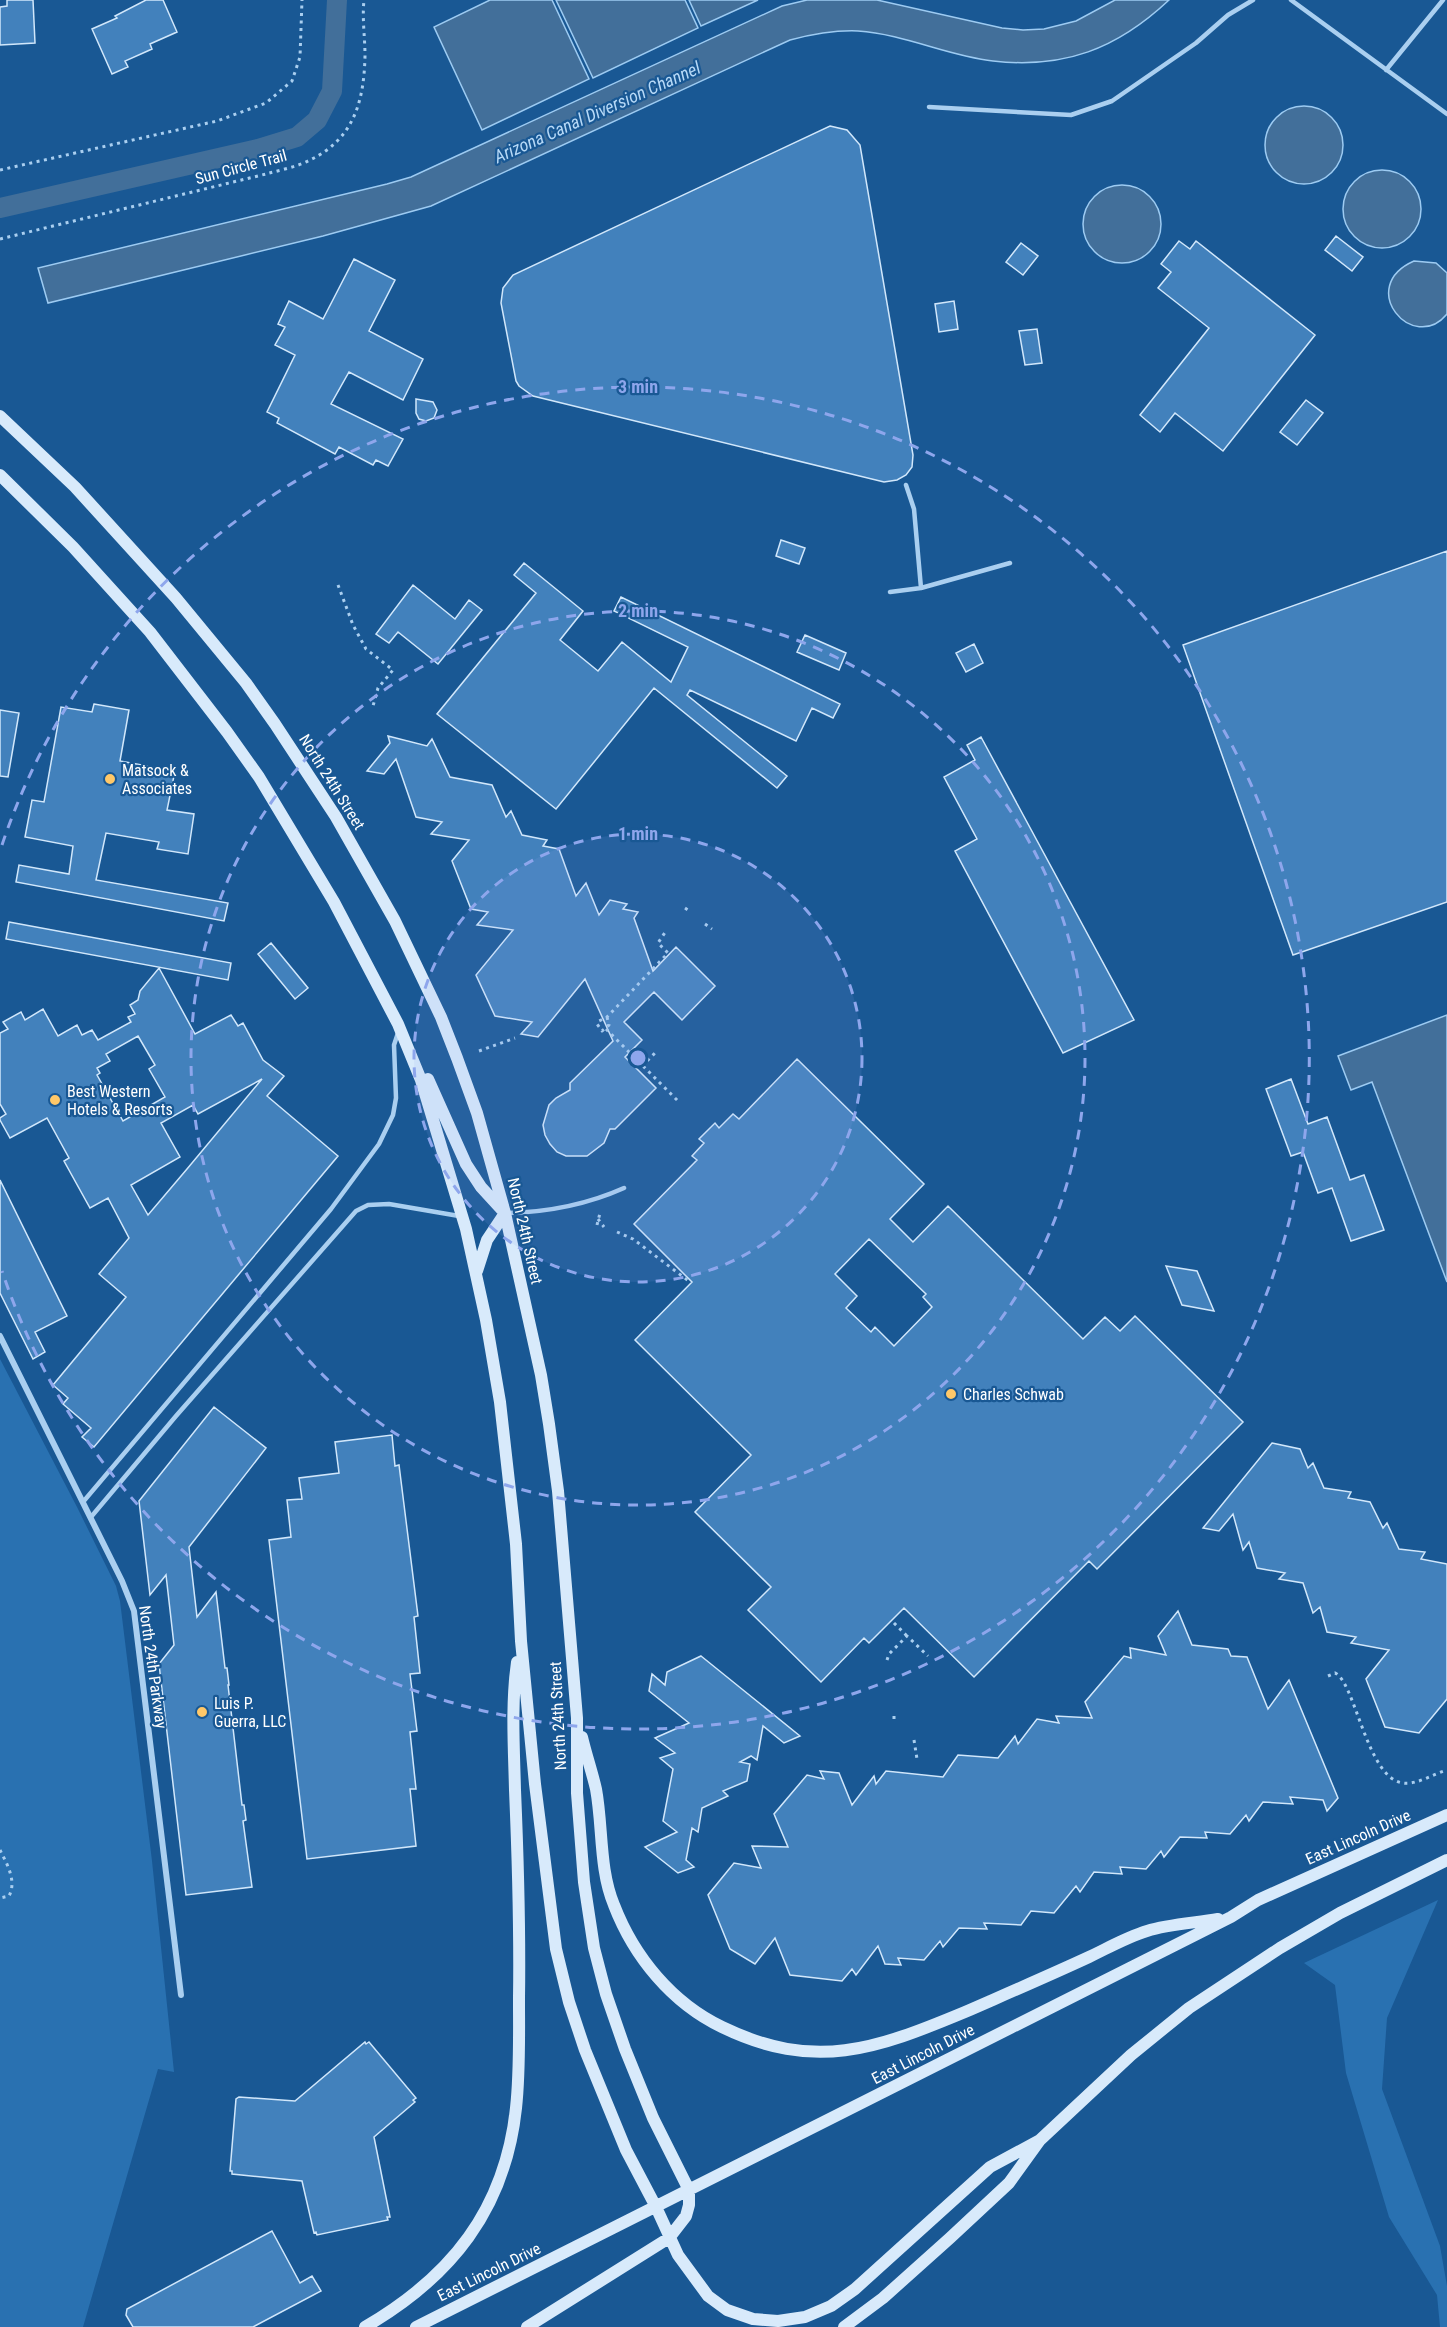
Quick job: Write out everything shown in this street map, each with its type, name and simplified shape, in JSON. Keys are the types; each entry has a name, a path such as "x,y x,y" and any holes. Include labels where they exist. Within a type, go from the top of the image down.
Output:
{"main road":[{"name":"North 24th Street","path":"0,416 75,487 209,636 275,724 336,817 395,921 441,1017 477,1113 505,1213 541,1375 558,1491 577,1718 577,1792 582,1862 594,1948 606,1994 625,2049 653,2118 689,2190"},
{"name":"North 24th Street","path":"0,475 73,547 142,623 227,732 258,777 334,902 369,965 412,1056 463,1216 500,1402 516,1544 520,1641 538,1814 556,1949 569,2002 609,2111 678,2256 708,2296 727,2310 753,2319 778,2321 805,2317 831,2306 855,2289 990,2168 1040,2140"},
{"path":"412,1056 429,1080 466,1164 481,1187 505,1213 487,1240 476,1274"},
{"path":"365,2327 410,2299 449,2263 481,2219 493,2198 507,2160 518,2085 520,1951 513,1737 516,1670 520,1641"},
{"path":"577,1718 596,1789 605,1876 613,1903 635,1948 660,1980 691,2008 710,2021 733,2032 769,2045 810,2053 850,2051 872,2047 927,2028 1147,1930 1231,1917"},
{"name":"East Lincoln Drive","path":"416,2327 1231,1917 1258,1900 1447,1815"},
{"path":"844,2327 883,2298 1009,2183 1040,2140 1123,2062 1189,2008 1280,1948 1330,1919 1447,1860"},
{"path":"527,2327 669,2238 686,2216 689,2190"}],"street":[{"name":"North 24th Parkway","path":"0,1336 91,1517 134,1611 181,1995"}],"lane":[{"path":"929,108 1071,116 1112,101 1196,42 1228,15 1253,0"},
{"path":"1291,0 1447,114"},
{"path":"1386,70 1443,0"},
{"path":"906,485 914,509 921,588"},
{"path":"890,592 921,588 1010,563"},
{"path":"83,1502 331,1209 379,1144 389,1125 394,1107 394,1045 399,1027"},
{"path":"505,1213 541,1212 566,1207 601,1198 624,1188"},
{"path":"91,1517 176,1416 356,1211 369,1205 389,1204 463,1216"}],"path":[{"path":"0,170 217,121 266,103 292,81 300,57 302,0"},
{"name":"Sun Circle Trail","path":"0,239 266,174 309,161 333,146 353,120 362,98 365,55 362,21 364,0"},
{"path":"338,585 353,626 366,648 393,670 378,688 373,706"},
{"path":"685,908 690,912"},
{"path":"705,924 712,929"},
{"path":"606,1029 602,1031 597,1024 599,1021 607,1017 668,953 658,943 666,931"},
{"path":"606,1029 609,1025 607,1017"},
{"path":"606,1029 679,1102"},
{"path":"479,1051 515,1038"},
{"path":"642,1066 655,1053"},
{"path":"597,1225 600,1213"},
{"path":"598,1220 603,1227"},
{"path":"617,1232 633,1239 690,1282"},
{"path":"894,1623 928,1656"},
{"path":"887,1660 889,1654 907,1636"},
{"path":"1328,1676 1335,1673 1343,1680 1362,1730 1385,1773 1401,1783 1411,1783 1447,1770"},
{"path":"894,1713 894,1719"},
{"path":"914,1740 917,1759"},
{"path":"0,1851 8,1866 12,1887 9,1896 0,1898"}],"shaded area":[{"path":"0,1359 77,1507 116,1586 120,1601 152,1861 174,2072 158,2069 83,2327 0,2327"},
{"path":"1438,1900 1387,2018 1382,2089 1440,2246 1447,2286 1447,2327 1440,2327 1437,2295 1389,2217 1346,2073 1335,1985 1304,1963"}],"water":[{"path":"490,0 552,0 589,79 482,130 434,27"},
{"path":"556,0 685,0 698,28 593,78"},
{"path":"689,0 758,0 701,26"},
{"name":"Arizona Canal Diversion Channel","path":"807,0 877,0 1002,28 1023,30 1044,29 1076,21 1115,0 1169,0 1130,31 1109,43 1088,52 1043,62 993,61 959,55 892,36 858,31 824,33 790,40 431,206 323,236 48,303 38,268 411,177 782,6"},
{"path":"1296,106 1312,106 1326,112 1337,123 1343,137 1343,153 1337,167 1326,178 1312,184 1296,184 1282,178 1271,167 1265,153 1265,137 1271,123 1282,112"},
{"path":"1374,170 1390,170 1404,176 1415,187 1421,201 1421,217 1415,231 1404,242 1390,248 1374,248 1360,242 1349,231 1343,217 1343,201 1349,187 1360,176"},
{"path":"1114,185 1130,185 1144,191 1155,202 1161,216 1161,232 1155,246 1144,257 1130,263 1114,263 1100,257 1089,246 1083,232 1083,216 1089,202 1100,191"},
{"path":"1414,261 1436,263 1447,273 1447,314 1433,325 1419,327 1406,322 1396,313 1390,300 1389,286 1397,272"},
{"path":"1447,1015 1447,1282 1372,1082 1351,1090 1338,1056"}],"building":[{"path":"7,0 33,0 35,43 0,45 0,7 7,6"},
{"path":"146,0 163,0 177,32 150,44 152,49 125,61 128,67 112,74 92,29 117,18 115,16"},
{"path":"830,126 847,130 860,145 913,455 912,467 906,475 897,480 884,482 533,396 519,386 516,381 501,303 503,288 513,275"},
{"path":"1336,236 1363,257 1352,271 1325,250"},
{"path":"1179,241 1190,249 1196,241 1315,335 1223,451 1175,413 1160,432 1140,415 1209,328 1158,288 1171,272 1161,264"},
{"path":"1021,243 1038,256 1023,275 1006,262"},
{"path":"354,259 395,280 369,331 423,359 403,400 349,372 331,404 403,439 388,466 376,460 373,465 339,447 335,454 277,423 279,418 267,412 295,355 275,345 285,327 278,324 289,301 323,319"},
{"path":"954,301 958,329 939,332 935,304"},
{"path":"1037,329 1042,363 1025,365 1019,331"},
{"path":"416,399 433,402 437,410 434,418 426,421 419,419 416,413"},
{"path":"1306,400 1323,413 1297,445 1280,432"},
{"path":"781,540 805,548 799,564 776,556"},
{"path":"1447,551 1447,902 1293,955 1183,645"},
{"path":"524,563 583,611 560,640 598,671 622,642 671,682 688,647 614,611 621,597 840,704 833,718 812,708 796,741 690,690 687,695 787,776 777,788 654,688 556,809 437,714 536,593 514,575"},
{"path":"413,585 455,619 469,600 482,610 438,664 398,632 389,643 376,634"},
{"path":"805,635 846,653 839,670 797,652"},
{"path":"974,644 983,663 966,672 956,653"},
{"name":"Matsock & Associates","path":"94,704 129,710 120,761 175,771 167,810 194,814 188,854 157,849 159,842 106,833 96,880 228,903 224,921 16,882 19,865 69,874 73,846 25,837 32,800 44,802 61,707 92,712"},
{"path":"0,710 19,713 8,777 0,776"},
{"path":"388,736 427,746 432,739 450,777 492,785 506,817 511,811 522,835 547,840 543,846 559,849 576,896 586,883 599,915 610,900 627,904 623,909 638,912 634,918 653,971 676,947 715,986 682,1020 654,992 624,1022 642,1040 625,1057 656,1088 615,1129 610,1129 604,1143 587,1156 566,1156 557,1152 545,1135 543,1125 549,1105 570,1090 570,1083 613,1041 585,979 538,1037 521,1034 532,1022 495,1016 476,975 513,930 477,925 488,912 471,909 452,861 469,840 431,834 442,822 416,817 396,759 384,774 367,771 390,743"},
{"path":"981,737 1134,1020 1063,1053 955,851 977,839 944,777 975,760 967,745"},
{"path":"9,922 231,963 228,980 6,939"},
{"path":"271,943 308,988 295,999 258,954"},
{"path":"159,968 195,1034 231,1015 238,1026 243,1023 263,1060 284,1076 267,1096 338,1156 94,1447 82,1437 91,1428 63,1404 68,1398 53,1385 126,1297 99,1274 129,1238 108,1198 90,1208 64,1161 69,1158 47,1118 10,1138 0,1120 6,1114 0,1104 0,1033 8,1029 3,1022 21,1012 25,1020 43,1009 58,1036 77,1025 82,1035 92,1030 98,1040 131,1022 128,1017 135,1014 130,1005 138,1000 140,991","holes":["138,1036 155,1065 149,1069 165,1097 123,1121 97,1075 100,1073 97,1068 110,1061 106,1054","262,1079 187,1169 148,1215 131,1185 180,1157 161,1123 193,1105 198,1114"]},
{"name":"Charles Schwab","path":"797,1059 924,1184 890,1219 913,1242 948,1206 1083,1339 1105,1317 1120,1331 1135,1316 1243,1422 1097,1569 1089,1561 974,1677 904,1608 869,1643 864,1638 821,1682 748,1610 771,1587 695,1512 751,1455 635,1340 692,1282 634,1224 697,1160 692,1156 704,1143 699,1139 715,1123 719,1128 733,1114 739,1119","holes":["869,1239 926,1294 923,1297 932,1307 894,1346 875,1327 871,1332 846,1308 857,1296 835,1274"]},
{"path":"1291,1079 1308,1124 1327,1117 1350,1180 1364,1175 1384,1230 1351,1241 1332,1188 1318,1193 1303,1152 1291,1156 1266,1089"},
{"path":"0,1180 67,1316 35,1332 45,1352 33,1359 0,1293"},
{"path":"1166,1266 1197,1271 1214,1311 1182,1305"},
{"path":"214,1407 266,1448 189,1547 197,1617 216,1592 242,1805 244,1805 246,1820 243,1821 252,1887 186,1895 159,1664 174,1645 166,1575 150,1595 139,1501"},
{"path":"392,1435 395,1466 399,1465 418,1616 414,1617 420,1673 410,1674 417,1731 410,1732 416,1789 410,1789 416,1846 307,1859 269,1540 291,1537 287,1500 302,1499 299,1478 339,1473 335,1442"},
{"path":"1272,1443 1300,1449 1308,1468 1313,1463 1324,1488 1351,1492 1348,1498 1370,1502 1383,1528 1387,1523 1399,1549 1425,1552 1421,1559 1447,1564 1447,1699 1419,1733 1385,1727 1366,1679 1389,1650 1351,1643 1356,1637 1327,1632 1320,1607 1313,1613 1303,1583 1279,1579 1285,1573 1257,1568 1249,1542 1243,1550 1233,1514 1219,1531 1203,1528"},
{"path":"1178,1611 1192,1645 1228,1649 1231,1656 1247,1657 1268,1709 1289,1680 1338,1798 1327,1811 1323,1800 1290,1797 1293,1804 1263,1802 1249,1821 1246,1815 1230,1834 1205,1832 1207,1838 1180,1837 1164,1857 1161,1851 1146,1869 1120,1867 1122,1874 1094,1872 1080,1892 1076,1886 1054,1913 1031,1911 1021,1925 984,1923 987,1929 959,1928 943,1947 940,1941 924,1960 898,1958 901,1965 885,1964 878,1946 856,1975 852,1969 842,1981 790,1975 775,1938 755,1964 730,1949 708,1895 734,1863 761,1868 752,1846 788,1847 774,1814 807,1775 824,1779 820,1771 839,1773 852,1805 874,1776 876,1784 886,1771 943,1777 958,1755 998,1758 1015,1736 1018,1744 1037,1719 1059,1723 1056,1716 1092,1718 1085,1702 1124,1656 1131,1658 1130,1648 1166,1655 1158,1636"},
{"path":"701,1656 800,1736 784,1743 763,1726 757,1760 751,1756 740,1762 750,1764 747,1781 723,1791 728,1796 702,1808 698,1832 692,1828 686,1860 694,1867 678,1873 645,1847 677,1832 663,1821 673,1769 660,1758 675,1753 655,1738 689,1723 649,1691 652,1674 665,1685 667,1672"},
{"path":"365,2042 366,2044 369,2042 416,2098 413,2100 415,2102 374,2137 390,2217 387,2217 388,2220 317,2235 316,2232 314,2233 302,2181 232,2174 230,2171 236,2099 239,2097 295,2101"},
{"path":"272,2231 300,2283 312,2276 321,2291 253,2327 133,2327 126,2315 127,2309"}],"waterway":[{"path":"0,208 258,149 297,137 317,120 332,91 337,0"}],"place":[{"name":"Matsock & Associates","path":"110,779"},
{"name":"Best Western Hotels & Resorts","path":"55,1100"},
{"name":"Charles Schwab","path":"951,1394"},
{"name":"Luis P. Guerra, LLC","path":"202,1712"}]}
